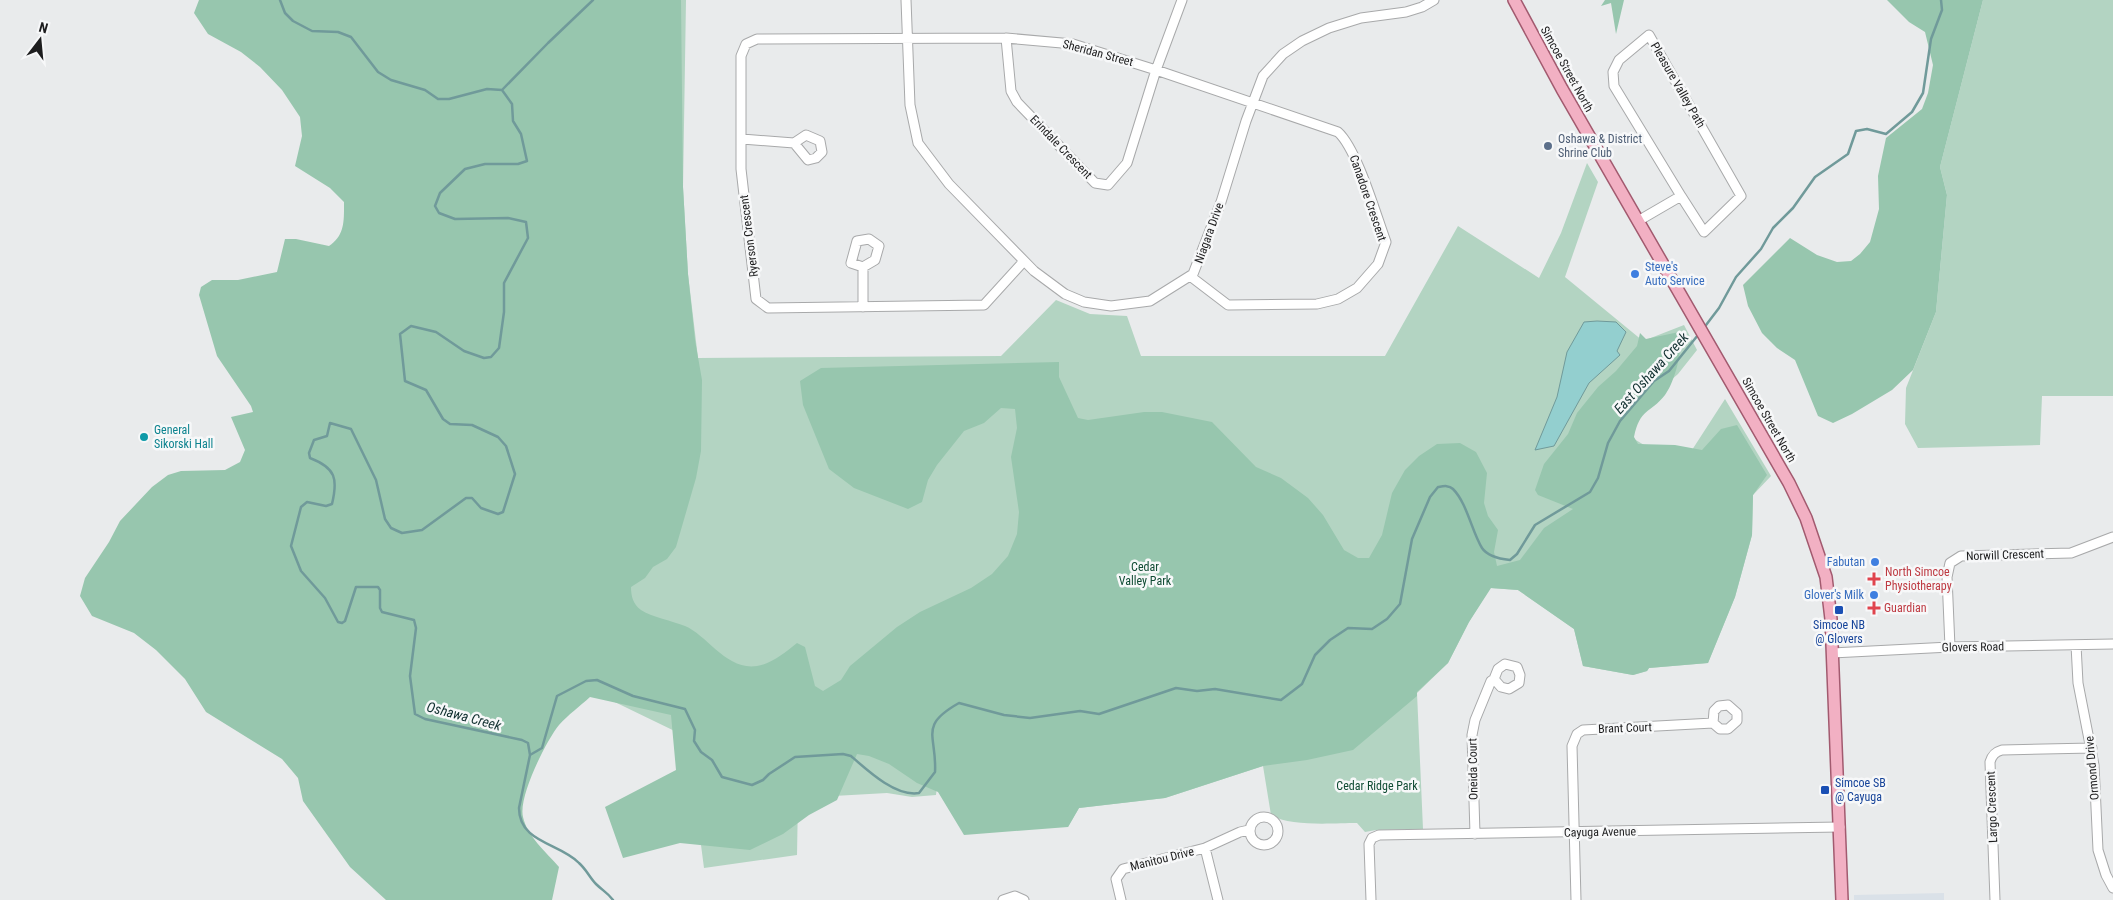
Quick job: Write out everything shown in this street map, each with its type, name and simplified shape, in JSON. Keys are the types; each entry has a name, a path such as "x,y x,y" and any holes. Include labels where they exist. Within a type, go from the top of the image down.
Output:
{"main road":[{"name":"Simcoe Street North","path":"1512,1 1789,483 1806,518 1826,577 1831,619 1842,900"}],"street":[{"name":"Niagara Drive","path":"906,0 910,105 918,143 949,184 1034,271 1062,292 1084,302 1097,305 1124,306 1150,301 1193,274 1204,248 1263,76 1283,54 1302,41 1329,28 1361,18 1406,12 1422,7 1434,0"},
{"path":"1156,70 1182,0"},
{"name":"Pleasure Valley Path","path":"1649,35 1741,196 1704,232 1681,196 1614,86 1613,72 1619,60 1649,35"},
{"name":"Sheridan Street","path":"906,39 1006,38 1073,44 1253,102"},
{"name":"Erindale Crescent","path":"1006,38 1010,91 1017,102 1095,183 1108,186 1127,163 1156,70"},
{"name":"Ryerson Crescent","path":"906,39 757,39 746,44 741,56 741,169 756,299 768,308 984,305 1024,261"},
{"name":"Canadore Crescent","path":"1190,276 1228,305 1317,304 1338,299 1357,288 1378,264 1386,242 1352,151 1343,137 1338,132 1253,102"},
{"path":"742,139 794,143"},
{"path":"1638,221 1681,196"},
{"path":"863,267 863,307"},
{"name":"Norwill Crescent","path":"1950,647 1947,577 1950,563 1961,556 2071,553 2113,537"},
{"name":"Glovers Road","path":"1832,653 1950,647 2113,644"},
{"name":"Ormond Drive","path":"2076,645 2078,683 2092,748 2098,850 2106,875 2113,888"},
{"name":"Oneida Court","path":"1475,834 1472,729 1488,686 1494,679"},
{"name":"Brant Court","path":"1574,832 1572,746 1577,734 1583,730 1713,724"},
{"name":"Largo Crescent","path":"1995,900 1990,762 1992,757 2002,750 2092,748"},
{"name":"Cayuga Avenue","path":"1371,900 1369,848 1372,838 1379,835 1840,827"},
{"name":"Manitou Drive","path":"1121,900 1116,879 1123,869 1205,848 1240,832 1249,830"},
{"path":"1574,832 1576,900"},
{"path":"1205,848 1218,900"},
{"path":"1003,900 1015,896 1024,900"}],"shaded area":[{"path":"1944,893 1944,900 1854,900 1854,895"}],"green space":[{"name":"Cedar Valley Park","path":"199,0 681,0 683,187 688,274 695,340 702,380 701,451 696,478 676,547 667,559 653,567 645,578 631,587 631,590 632,597 638,608 650,615 685,626 736,663 746,666 762,665 778,657 797,643 805,647 815,686 823,691 841,680 850,666 897,627 920,612 971,588 992,574 1008,556 1017,534 1019,512 1011,457 1017,428 1015,409 1001,408 984,423 964,431 937,465 928,480 922,502 908,509 854,488 829,469 803,405 800,381 821,368 1059,362 1059,377 1078,418 1088,420 1144,412 1162,412 1212,422 1256,467 1281,478 1308,498 1323,515 1344,550 1358,558 1369,558 1382,535 1392,493 1405,470 1419,456 1437,444 1460,443 1476,452 1487,473 1484,503 1488,516 1498,530 1494,552 1497,566 1520,560 1544,528 1573,509 1538,495 1535,490 1544,464 1568,434 1577,413 1598,387 1616,371 1637,346 1640,333 1646,339 1679,332 1678,364 1672,382 1660,401 1646,412 1639,421 1634,437 1638,444 1675,445 1702,450 1721,429 1737,425 1767,475 1753,495 1752,535 1735,597 1708,663 1649,668 1647,671 1633,675 1583,666 1574,629 1518,590 1491,588 1469,622 1448,663 1417,692 1417,696 1353,750 1307,760 1263,766 1165,798 1079,808 1068,827 964,835 938,792 917,783 889,764 869,756 857,754 837,800 809,815 783,834 750,850 680,843 623,858 605,807 676,770 671,715 590,697 559,725 534,770 525,796 523,817 525,824 538,844 559,867 552,900 386,900 350,867 303,801 298,778 282,759 206,712 185,679 156,650 134,633 92,616 80,596 85,578 109,542 120,521 152,487 168,475 181,471 225,470 240,462 245,450 231,417 253,412 251,406 217,356 199,295 201,287 212,280 238,280 277,272 285,239 296,239 329,246 338,237 342,227 344,202 330,188 295,166 302,136 300,117 282,90 260,67 241,52 208,34 194,13"},
{"name":"Cedar Valley Park","path":"398,0 686,0 683,187 688,274 698,358 1001,356 1056,300 1090,314 1127,316 1141,356 1385,356 1458,226 1539,278 1561,233 1587,163 1598,182 1565,277 1643,341 1684,325 1697,350 1678,374 1647,401 1624,433 1681,467 1725,399 1771,476 1753,495 1752,535 1735,597 1708,663 1649,668 1647,671 1633,675 1583,666 1574,629 1518,590 1490,588 1469,622 1448,663 1417,693 1423,829 1365,832 1357,823 1312,824 1279,819 1271,815 1263,766 1165,798 1079,808 1068,827 939,767 936,795 912,797 887,793 798,798 797,855 704,868 687,737 592,691"},
{"path":"1605,0 1624,0 1616,34 1611,3 1601,6"},
{"path":"1887,0 1983,0 1940,167 1947,195 1936,312 1913,370 1892,390 1833,423 1818,416 1795,360 1777,348 1762,333 1748,306 1743,285 1790,238 1817,255 1837,262 1851,261 1870,242 1879,209 1878,176 1886,138 1922,109 1928,93 1933,65 1925,32 1909,22"},
{"path":"1983,0 2113,0 2113,396 2042,396 2040,445 1918,448 1905,424 1906,388 1936,312 1947,195 1940,167"}],"water":[{"path":"1584,322 1616,322 1626,332 1617,351 1620,355 1589,383 1554,446 1535,450 1557,397 1567,352"}],"waterway":[{"name":"Oshawa Creek","path":"280,0 285,13 293,21 312,31 338,32 351,37 378,72 391,80 425,90 438,99 449,99 487,89 502,90"},
{"path":"502,90 593,0"},
{"name":"East Oshawa Creek","path":"1703,329 1719,308 1736,277 1761,249 1773,228 1793,208 1815,177 1848,154 1856,131 1867,129 1886,134 1912,112 1923,93 1931,39 1942,10 1941,0"},
{"name":"Oshawa Creek","path":"502,90 512,104 513,121 521,134 527,161 518,164 485,164 465,169 440,193 435,206 439,213 455,219 508,218 526,222 528,238 504,283 504,312 499,348 491,357 484,358 464,351 436,332 411,326 400,334 405,381 426,390 443,419 450,424 472,425 498,437 506,446 515,474 503,512 498,514 481,508 472,498 466,498 422,530 402,533 391,528 385,519 376,480 351,429 330,423 327,436 314,440 309,453 310,458 325,466 333,475 335,488 332,504 326,506 307,502 301,507 291,546 301,571 325,598 338,622 342,623 345,621 356,587 378,587 380,590 380,608 382,612 414,620 416,628 410,676 415,714 425,719 522,740 528,743 530,755 519,808 521,820 533,836 571,856 613,900"},
{"name":"East Oshawa Creek","path":"530,755 542,748 557,696 586,681 597,680 633,696 685,709 695,730 694,741 701,752 712,760 722,777 752,785 763,780 795,757 843,754 851,756 883,782 901,791 910,793 919,793 935,772 932,732 934,725 938,718 959,703 1004,715 1030,718 1080,711 1099,714 1176,688 1197,691 1215,689 1281,700 1302,684 1315,655 1330,640 1348,628 1372,629 1387,619 1400,604 1412,539 1430,497 1438,487 1450,487 1458,495 1482,548 1494,557 1510,560 1517,554 1535,525 1590,492 1598,478 1608,443 1620,421 1654,381 1669,371 1698,335"}],"place":[{"name":"Oshawa & District Shrine Club","path":"1548,146"},
{"name":"Steve's Auto Service","path":"1635,274"},
{"name":"General Sikorski Hall","path":"144,437"},
{"name":"Fabutan","path":"1875,562"},
{"name":"North Simcoe Physiotherapy","path":"1874,579"},
{"name":"Glover's Milk","path":"1874,595"},
{"name":"Guardian","path":"1874,608"},
{"name":"Simcoe NB @ Glovers","path":"1839,610"},
{"name":"Simcoe SB @ Cayuga","path":"1825,790"}],"park label":[{"name":"Cedar Ridge Park","path":"1377,786"}]}
